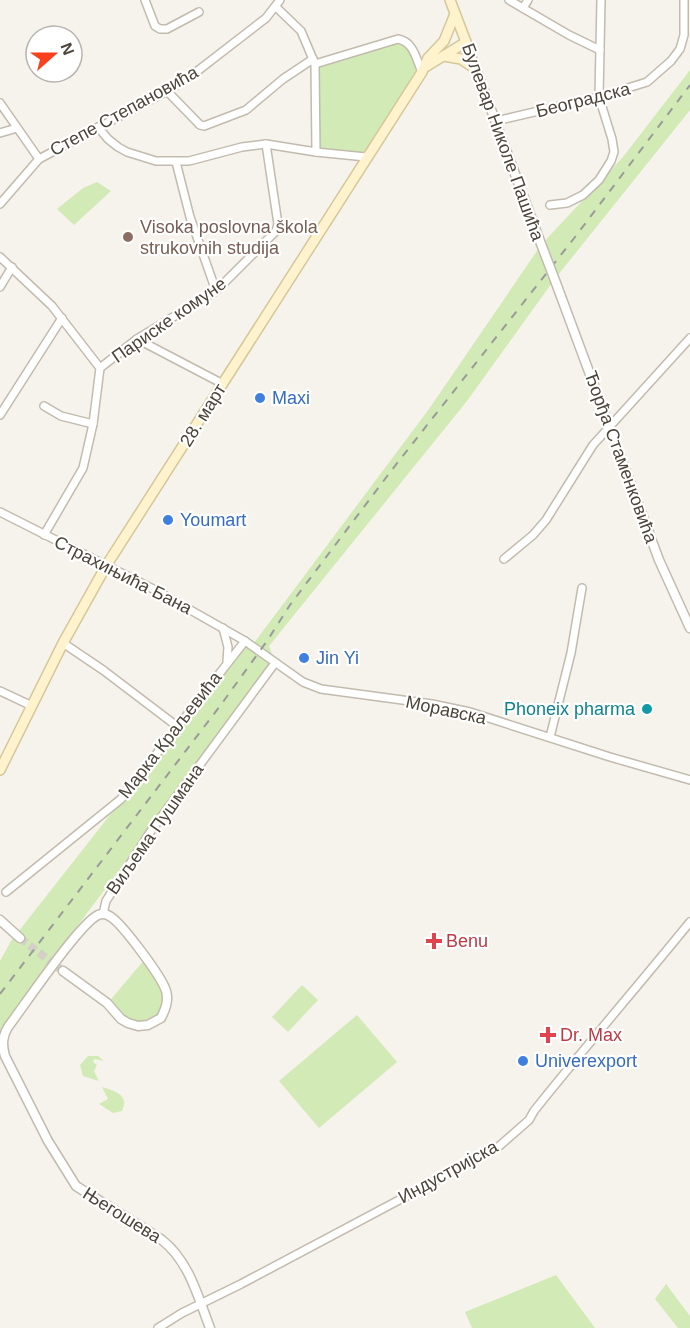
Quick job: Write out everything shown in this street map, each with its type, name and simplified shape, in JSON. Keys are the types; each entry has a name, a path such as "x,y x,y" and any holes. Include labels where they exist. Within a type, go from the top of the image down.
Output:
{"main road":[{"name":"Булевар Николе Пашића","path":"450,0 466,42"},
{"name":"28. март","path":"0,770 63,643 106,566 366,157 422,71 441,51 455,14"},
{"name":"28. март","path":"441,51 466,42"},
{"path":"441,51 461,59 476,69"}],"street":[{"path":"145,0 155,26 160,29 167,29 199,12"},
{"path":"509,0 600,50"},
{"path":"523,8 528,0"},
{"path":"550,205 567,203 584,195 599,180 614,152 599,97 601,0"},
{"name":"Београдска","path":"496,121 644,84 671,61 682,44 685,25 684,0"},
{"path":"278,3 301,31 314,61 316,152"},
{"name":"Степе Степановића","path":"0,204 39,159 191,76 258,24 278,3"},
{"path":"167,91 200,126 204,126 246,110 283,79 314,61 398,39 410,45 422,71"},
{"name":"Булевар Николе Пашића","path":"466,42 556,284"},
{"path":"0,103 39,159"},
{"path":"98,127 108,139 127,152 156,161 189,161 242,147 266,144 366,157"},
{"path":"0,133 17,128"},
{"name":"Париске комуне","path":"100,368 137,339 216,291 266,243 278,228 266,144"},
{"path":"176,162 190,217 216,291"},
{"path":"0,257 36,289 62,318 100,368 93,424 83,468 44,535"},
{"path":"0,287 12,267"},
{"name":"Ђорђа Стаменковића","path":"556,284 660,560 690,628"},
{"path":"0,415 62,318"},
{"path":"504,558 533,535 546,520 593,445 690,338"},
{"path":"137,339 223,384"},
{"path":"44,406 62,416 93,424"},
{"name":"Страхињића Бана","path":"0,512 157,591 245,641"},
{"path":"550,737 571,653 582,588"},
{"path":"223,628 228,654 226,665"},
{"name":"Моравска","path":"245,641 303,682 321,689 470,712 690,780"},
{"name":"Марка Краљевића","path":"6,892 121,799 245,641"},
{"path":"63,643 103,670 178,728"},
{"name":"Виљема Пушмана","path":"63,971 128,1023 138,1026 160,1018 167,999 163,986 123,929 114,919 103,914 106,901 151,831 274,663"},
{"path":"0,691 32,706"},
{"name":"Његошева","path":"103,914 88,922 8,1027 3,1037 5,1056 48,1141 71,1180 82,1191 173,1249 186,1268 210,1328"},
{"path":"0,920 20,938"},
{"name":"Индустријска","path":"158,1328 200,1303 497,1148 529,1120 599,1031 690,922"}],"green space":[{"path":"394,39 405,41 422,72 366,157 316,152 315,64"},
{"path":"690,70 690,110 554,280 467,401 269,646 275,663 0,1031 0,961 11,941 245,643 251,647 429,409 541,245 623,157"},
{"path":"97,182 111,191 74,225 57,209 83,188"},
{"path":"145,959 167,999 156,1022 128,1023 107,1004"},
{"path":"302,985 318,1000 288,1032 272,1017"},
{"path":"357,1015 397,1062 319,1128 279,1081"},
{"path":"88,1056 98,1056 104,1061 94,1059 93,1062 97,1065 94,1071 99,1081 83,1076 80,1065"},
{"path":"102,1087 123,1097 122,1111 113,1113 99,1104 108,1099"},
{"path":"556,1275 595,1328 472,1328 465,1312"},
{"path":"666,1284 690,1316 690,1328 678,1328 655,1299"}],"tunnel":[{"path":"20,938 63,971"}],"railway":[{"path":"0,994 220,706 290,605 391,471 575,237 690,85"}],"place":[{"name":"Visoka poslovna škola strukovnih studija","path":"128,237"},
{"name":"Maxi","path":"260,398"},
{"name":"Youmart","path":"168,520"},
{"name":"Jin Yi","path":"304,658"},
{"name":"Phoneix pharma","path":"647,709"},
{"name":"Benu","path":"434,941"},
{"name":"Dr. Max","path":"548,1035"},
{"name":"Univerexport","path":"523,1061"}]}
